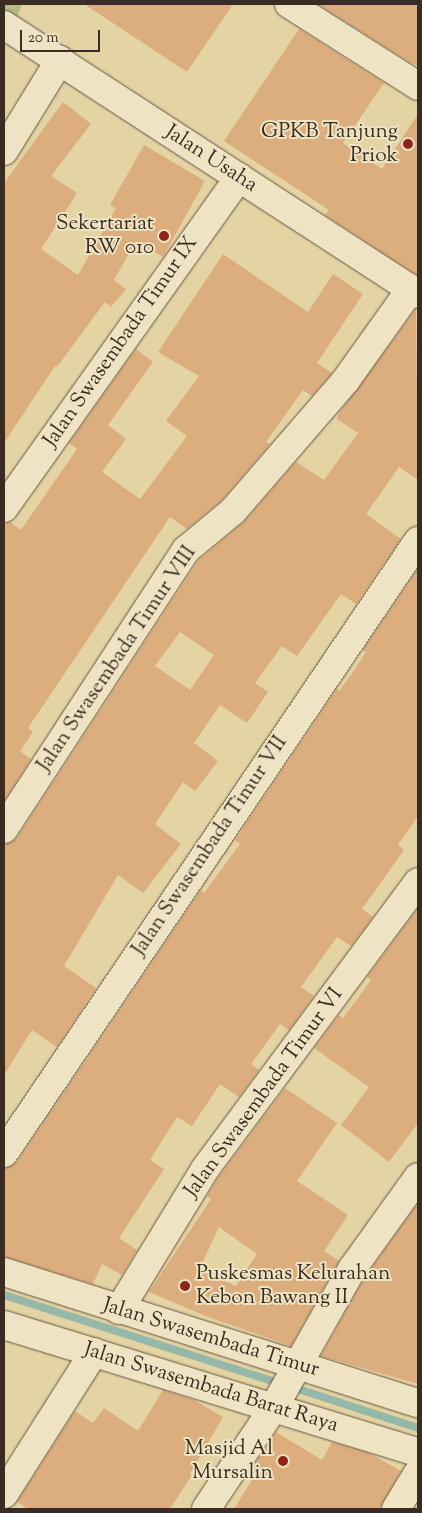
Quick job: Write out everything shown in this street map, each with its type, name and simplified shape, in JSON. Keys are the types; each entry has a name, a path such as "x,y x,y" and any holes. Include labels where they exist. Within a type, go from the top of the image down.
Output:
{"street":[{"path":"289,4 418,86"},
{"name":"Jalan Usaha","path":"4,25 415,291"},
{"path":"4,152 60,60"},
{"name":"Jalan Swasembada Timur IX","path":"4,508 239,177"},
{"name":"Jalan Swasembada Timur VIII","path":"4,829 186,550 233,511 346,380 415,291"},
{"name":"Jalan Swasembada Timur VII","path":"4,1153 418,541"},
{"name":"Jalan Swasembada Timur VI","path":"119,1310 205,1169 418,882"},
{"path":"206,1509 276,1405 352,1268 418,1177"},
{"name":"Jalan Swasembada Timur","path":"4,1272 119,1310 418,1403"},
{"name":"Jalan Swasembada Barat Raya","path":"4,1325 276,1405 418,1452"},
{"path":"4,1494 94,1352"},
{"path":"396,1509 418,1473"}],"green space":[{"path":"4,4 22,4 15,23 4,16"}],"building":[{"path":"84,4 233,4 187,72"},
{"path":"318,4 418,4 418,66 401,57"},
{"path":"299,29 384,83 343,143 382,169 418,114 418,276 325,215 329,210 224,141"},
{"path":"63,102 91,124 51,176 77,193 41,249 78,275 116,208 110,205 144,145 205,181 163,257 136,241 114,280 126,289 111,307 105,302 57,367 55,366 4,443 4,183"},
{"path":"223,254 308,312 333,274 363,294 317,363 332,373 312,396 303,390 266,442 270,444 222,500 187,529 170,517 28,728 33,732 20,751 31,759 4,801 4,523 10,522 21,530 77,449 69,443 136,349 153,362 108,425 126,439 102,472 140,499 187,436 166,421 199,376 158,352"},
{"path":"416,309 418,480 399,467 366,514 401,539 356,604 341,594 297,656 282,646 255,683 268,692 247,723 220,705 194,743 218,761 195,791 183,782 155,824 181,844 143,893 118,875 64,966 96,988 57,1047 32,1030 4,1075 4,845 17,838 198,561 245,521 296,462 324,480 358,433 337,419 338,414","holes":["180,632 214,655 190,690 155,666"]},
{"path":"418,569 418,816 398,845 404,850 362,909 373,917 351,946 337,937 301,987 314,996 289,1030 280,1024 251,1064 259,1070 239,1097 220,1084 192,1126 177,1117 150,1160 164,1169 119,1238 137,1250 122,1275 102,1264 93,1284 4,1257 4,1168 17,1162 201,890 204,893 240,844 235,840 337,689 339,691 352,673 366,652 363,650"},
{"path":"418,908 418,1123 389,1162 341,1125 369,1087 314,1048 339,1015 343,1018 371,980 367,977"},
{"path":"285,1088 337,1123 297,1181 348,1215 324,1251 339,1261 291,1346 208,1317 149,1292 211,1199 207,1196 218,1178","holes":["219,1227 257,1254 236,1286 199,1270"]},
{"path":"418,1203 418,1384 321,1356 365,1277"},
{"path":"163,1390 194,1400 223,1417 190,1474 192,1475 170,1509 28,1509 17,1502 75,1411 93,1423 104,1408 138,1431"},
{"path":"276,1432 322,1460 332,1442 369,1453 401,1471 380,1509 234,1509 258,1470 253,1467"}],"waterway":[{"path":"4,1295 281,1384"},
{"path":"292,1387 418,1428"}],"place":[{"name":"GPKB Tanjung Priok","path":"408,144"},
{"name":"Sekertariat RW 010","path":"164,236"},
{"name":"Puskesmas Kelurahan Kebon Bawang II","path":"185,1286"},
{"name":"Masjid Al Mursalin","path":"283,1461"}]}
